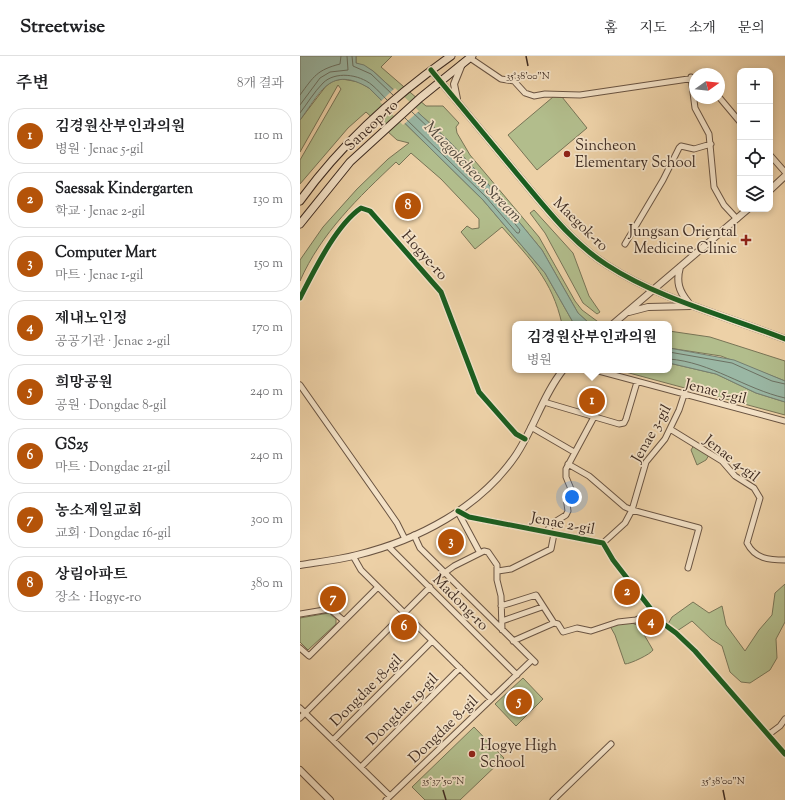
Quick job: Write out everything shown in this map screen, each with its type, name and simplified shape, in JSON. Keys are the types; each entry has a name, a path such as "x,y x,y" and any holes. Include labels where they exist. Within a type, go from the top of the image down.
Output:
{"main road":[{"name":"Saneop-ro","path":"300,201 340,152 373,119 431,70 451,56"},
{"name":"Saneop-ro","path":"300,224 350,162 384,129 440,81 471,57"}],"street":[{"path":"471,57 501,79 514,81 526,93 534,96 546,94 580,95 607,89 689,79"},
{"path":"458,103 454,84 462,64"},
{"name":"Maegok-ro","path":"431,70 540,200 574,238 606,265 653,290 785,339"},
{"path":"695,104 695,108 708,130 711,144 714,187 724,205 737,219"},
{"path":"725,104 737,118"},
{"path":"625,244 663,180 679,148 681,146 686,146 694,149 711,144"},
{"path":"773,158 785,172"},
{"path":"773,187 785,176"},
{"name":"Hogye-ro","path":"300,298 318,264 344,226 361,208 370,211 441,292 479,392 516,434 525,440"},
{"path":"616,321 745,212"},
{"path":"681,266 678,276 678,287 682,295 693,305"},
{"path":"627,312 648,306 693,305"},
{"path":"300,565 353,556 388,546 414,535 458,511 493,483 505,469 525,440 552,386 562,373"},
{"name":"Jenae 5-gil","path":"606,373 785,421"},
{"path":"544,402 619,424 624,423 637,382"},
{"path":"300,384 388,510 404,539"},
{"name":"Jenae 3-gil","path":"603,543 624,523 632,510 646,462 665,439 684,395"},
{"path":"546,532 553,523 566,516 568,511 566,497 571,489 565,473 574,452 594,417"},
{"path":"532,427 574,452"},
{"name":"Jenae 4-gil","path":"670,429 722,461 735,476 754,488 760,498 747,543 761,558 785,560"},
{"path":"568,464 589,476 625,507 699,528 688,568"},
{"path":"458,511 480,553"},
{"name":"Jenae 2-gil","path":"458,511 469,517 603,543 613,560 653,612 662,622 695,651 785,754"},
{"path":"498,570 511,569 551,550 554,534"},
{"path":"414,535 420,548 513,641 554,623"},
{"name":"Madong-ro","path":"388,546 517,675"},
{"path":"444,573 484,551 488,552 498,565 497,580 502,606 502,630"},
{"path":"353,556 360,570 491,699"},
{"path":"300,648 309,656 378,587"},
{"path":"300,718 430,587"},
{"path":"502,606 536,595 542,607 554,623 558,624 563,632 577,628 591,631 618,622 636,620 653,612"},
{"path":"502,621 542,607"},
{"path":"300,614 330,609 344,621"},
{"name":"Dongdae 18-gil","path":"333,740 432,641"},
{"name":"Dongdae 8-gil","path":"388,798 491,699 533,661 513,641"},
{"name":"Dongdae 19-gil","path":"361,767 460,668"},
{"path":"300,708 361,767 388,798"},
{"path":"768,735 780,726 785,719"},
{"path":"553,800 611,744"},
{"path":"300,770 330,800"}],"green space":[{"path":"356,56 392,56 381,67 426,106 443,106 459,123 456,127 457,133 470,155 539,237 575,301 582,310 597,321 587,321 578,313 542,250 484,179 448,140 373,71 356,63"},
{"path":"342,79 359,82 369,88 483,200 545,273 572,321 561,321 552,295 539,271 502,227 475,249 461,232 467,226 472,229 479,228 479,219 441,179 411,153 399,165 396,162 355,202 330,231 319,247 300,281 300,260 323,227 357,189 388,159 409,143 397,140 366,112 348,128 300,184 300,160 341,89 338,85 300,152 300,120 326,86 333,81"},
{"path":"553,97 562,97 587,128 537,170 508,135"},
{"path":"534,210 573,253 589,296 600,312 597,314 583,303 545,233 530,213"},
{"path":"672,331 710,337 785,361 785,381 721,356 672,348"},
{"path":"672,364 716,374 756,393 785,402 785,415 629,373 672,373"},
{"path":"694,445 709,455 706,460 697,465 691,450"},
{"path":"785,584 785,622 776,639 777,658 770,670 750,683 741,682 730,672 722,646 711,639 692,621 677,631 668,624 672,617 693,602 709,613 722,606 726,625 745,651 759,630 772,615 775,593"},
{"path":"329,613 336,619 336,624 308,650 300,642 300,618"},
{"path":"630,622 639,626 653,650 640,658 625,664 615,635 610,626"},
{"path":"523,678 543,699 516,726 495,704"},
{"path":"474,727 504,758 460,800 425,800 412,787"}],"water":[{"name":"Maegokcheon Stream","path":"300,56 356,56 356,63 364,65 373,71 448,140 484,179 542,250 578,313 587,321 572,321 545,273 483,200 369,88 345,79 336,81 328,85 321,92 300,120"},
{"path":"672,349 734,360 785,381 785,402 756,393 716,374 672,364"}],"pier":[{"path":"395,88 419,111 403,125 380,102"}],"cycle path":[{"path":"431,70 570,235 594,256 627,277 648,288 785,339"},
{"path":"300,298 326,249 343,225 361,208 370,211 441,292 479,392 516,434 525,439"},
{"path":"458,511 469,517 603,543 613,560 661,622 676,633 695,651 785,754"}],"place":[{"name":"Sincheon Elementary School","path":"567,154"},
{"name":"상림아파트","path":"408,206"},
{"name":"Jungsan Oriental Medicine Clinic","path":"746,240"},
{"name":"김경원산부인과의원","path":"592,401"},
{"name":"Computer Mart","path":"451,542"},
{"name":"Saessak Kindergarten","path":"627,592"},
{"name":"농소제일교회","path":"333,599"},
{"name":"제내노인정","path":"651,622"},
{"name":"GS25","path":"404,627"},
{"name":"희망공원","path":"519,702"},
{"name":"Hogye High School","path":"472,754"}]}
